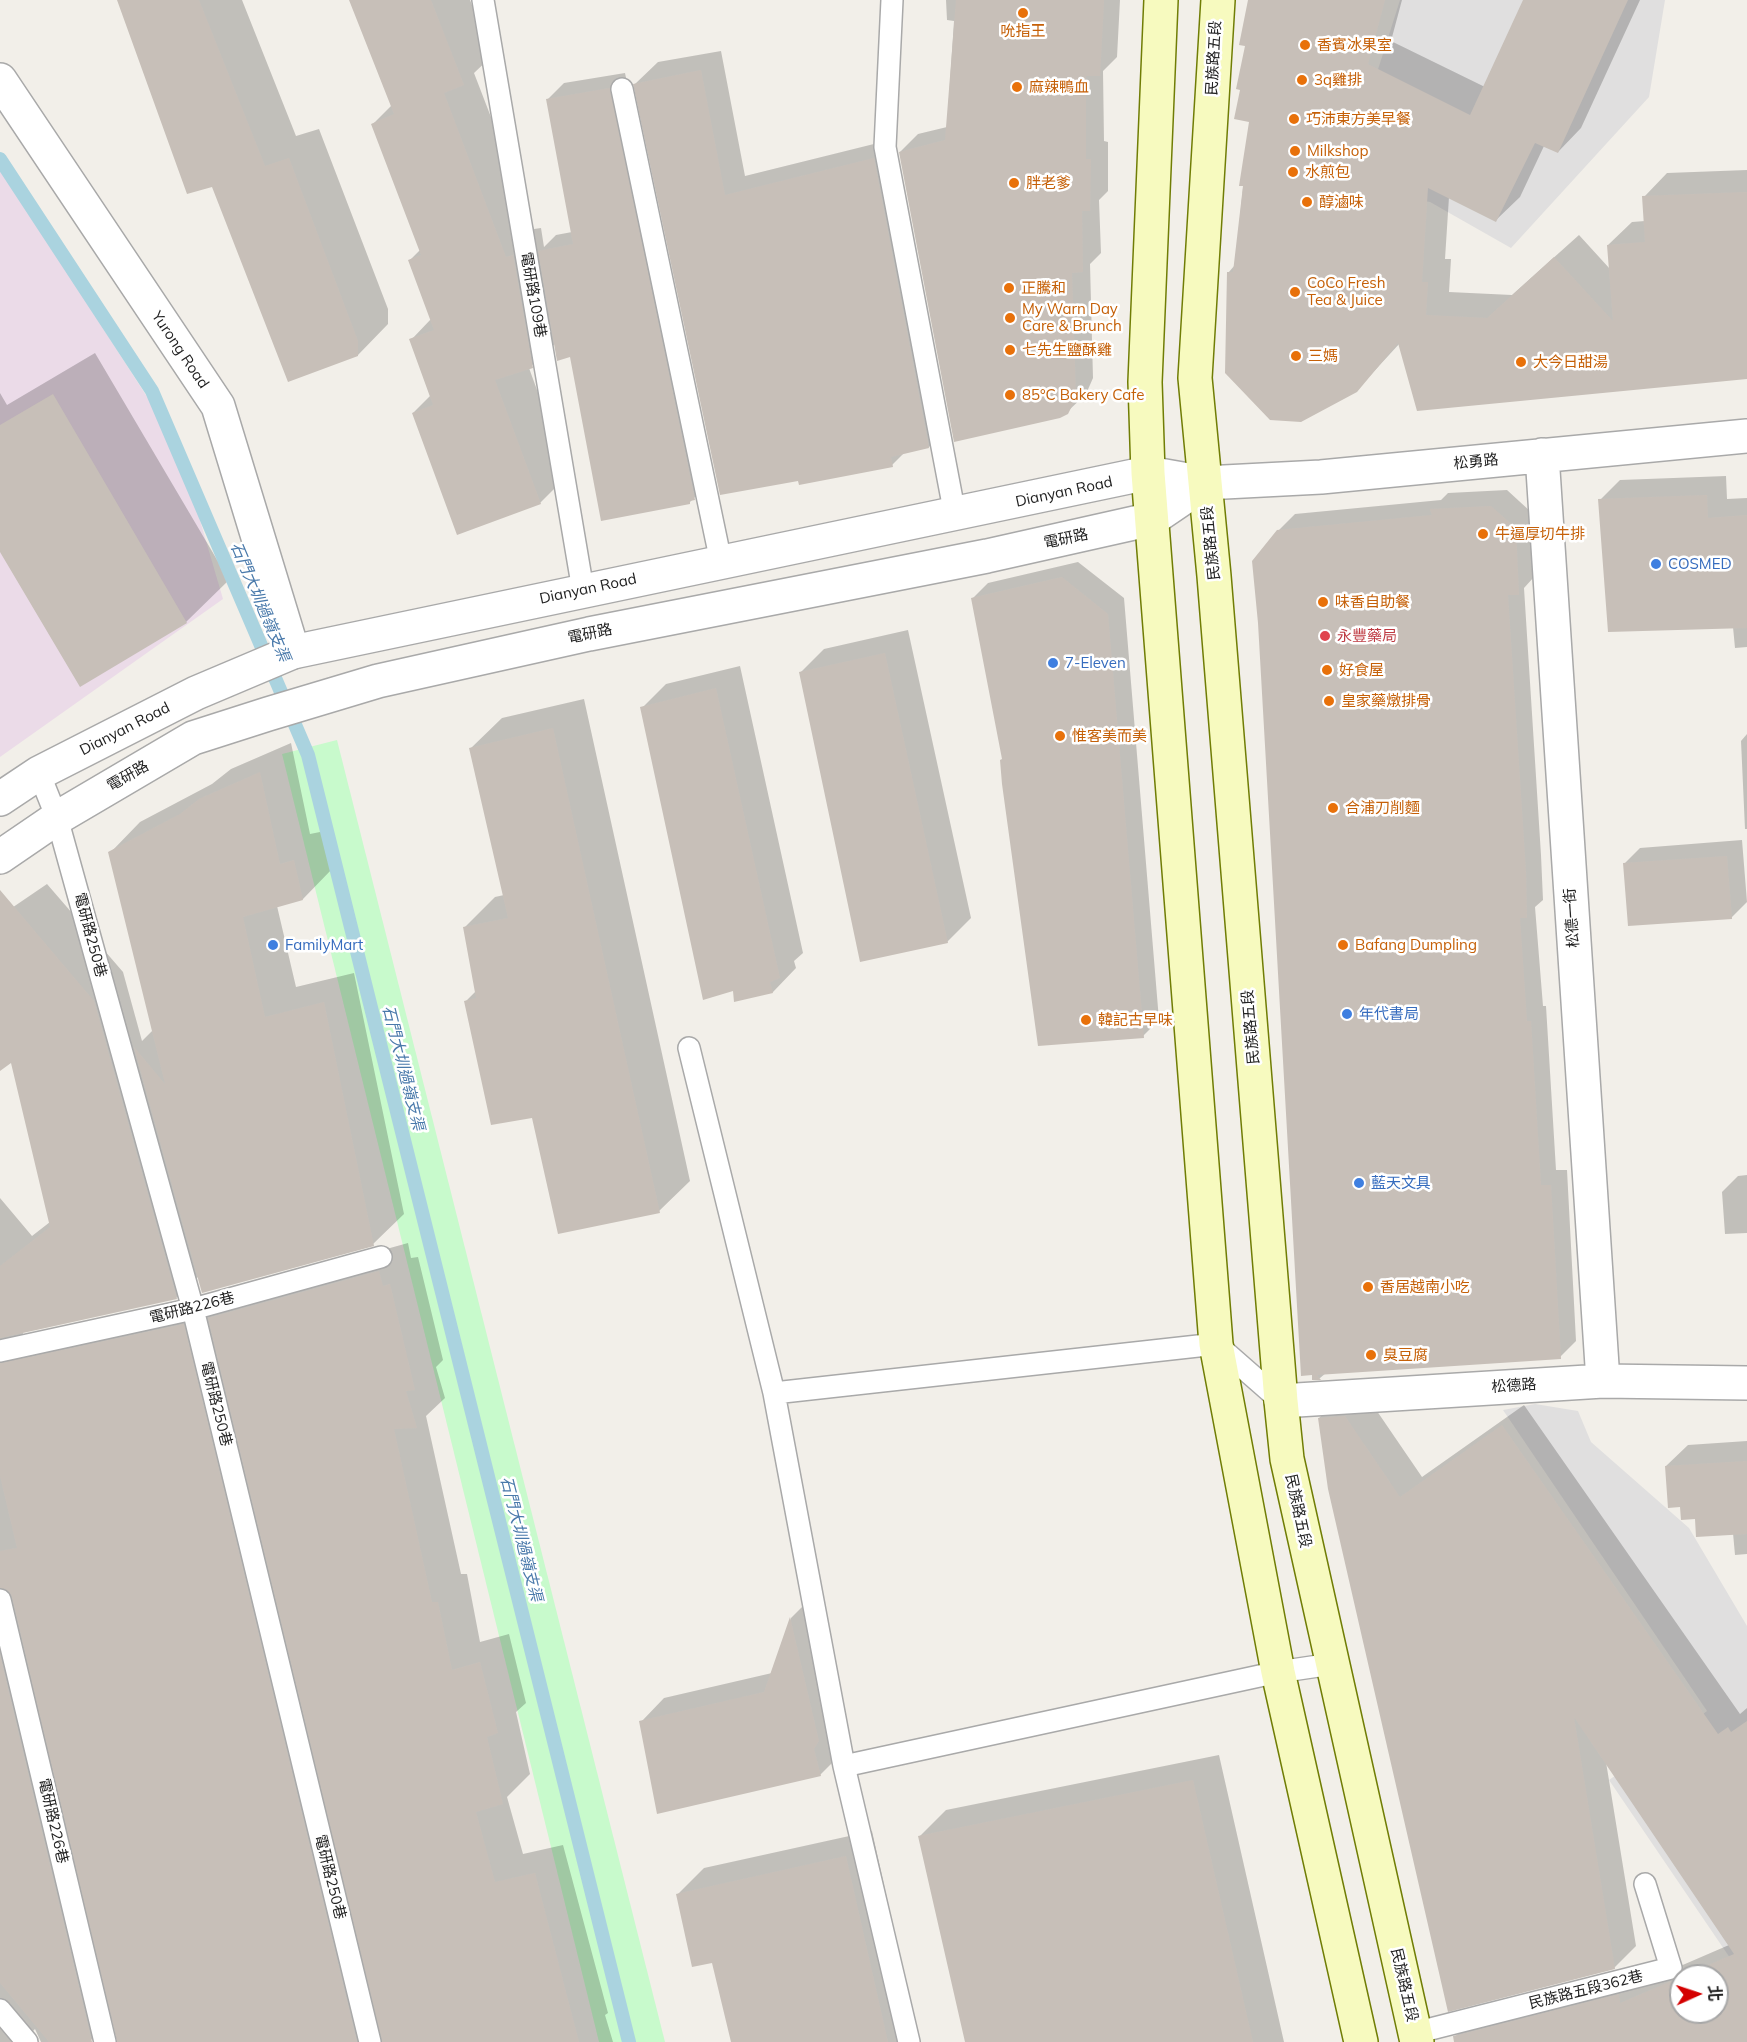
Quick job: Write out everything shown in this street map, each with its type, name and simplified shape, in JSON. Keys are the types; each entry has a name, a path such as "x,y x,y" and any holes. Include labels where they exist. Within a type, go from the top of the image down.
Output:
{"main road":[{"path":"1161,0 1145,382 1148,473 1216,1344 1278,1672 1361,2042"},
{"name":"民族路五段","path":"1218,0 1195,378 1214,576 1281,1401 1287,1459 1416,2037"}],"street":[{"name":"Yurong Road","path":"0,80 218,406 293,652"},
{"name":"松勇路","path":"1205,483 1321,477 1747,436"},
{"name":"松德一街","path":"1542,455 1604,1381"},
{"name":"Dianyan Road","path":"0,799 39,772 196,693 293,652 1148,473 1205,483"},
{"name":"電研路","path":"0,857 57,818 193,738 378,681 589,634 987,556 1152,519 1205,483"},
{"name":"松德路","path":"1281,1401 1604,1381 1747,1383"}],"lane":[{"name":"電研路109巷","path":"483,0 583,590"},
{"path":"892,0 885,147 955,515"},
{"path":"622,89 721,562"},
{"name":"電研路250巷","path":"39,772 57,818 193,1309 370,2042"},
{"path":"689,1048 774,1393 844,1766 909,2042"},
{"name":"電研路226巷","path":"0,1351 193,1309 381,1257"},
{"path":"774,1393 1216,1344 1281,1401"},
{"name":"電研路226巷","path":"0,1600 105,2042"},
{"path":"844,1766 1278,1672 1332,1664"},
{"name":"民族路五段362巷","path":"1416,2037 1671,1968 1645,1884"},
{"path":"0,2010 27,2042"}],"shaded area":[{"path":"1400,0 1665,0 1649,97 1511,248 1430,202 1341,186"},
{"path":"0,168 178,445 223,599 0,757"},
{"path":"1535,1404 1578,1411 1591,1442 1689,1528 1747,1626 1747,1983 1609,1780 1707,1711 1503,1410"}],"green space":[{"path":"337,740 665,2042 599,2042 282,754"}],"building":[{"path":"117,0 199,0 265,166 289,158 358,341 358,356 288,382 212,187 187,194"},
{"path":"349,0 431,0 464,85 444,93 506,257 513,255 533,368 495,380 541,504 457,535 412,413 433,405 409,339 434,330 408,260 421,255 371,124 394,114"},
{"path":"956,0 1104,0 1100,76 1086,76 1086,159 1091,159 1090,211 1082,211 1083,272 1072,273 1076,398 1068,414 1060,418 954,442 899,152 945,140"},
{"path":"1248,0 1385,0 1368,64 1470,115 1523,0 1628,0 1558,153 1535,143 1496,222 1428,188 1422,282 1428,282 1426,315 1487,318 1554,257 1613,321 1607,245 1645,242 1642,196 1747,192 1747,379 1417,411 1398,343 1357,392 1301,422 1270,420 1225,373 1227,272 1233,272 1243,186 1239,186 1249,122 1234,119 1240,90 1236,89 1245,46 1239,45"},
{"path":"701,70 725,195 874,158 929,448 891,457 893,467 799,485 798,481 720,495 633,84"},
{"path":"610,88 695,500 690,501 690,504 601,521 570,357 557,361 538,251 573,244 546,99"},
{"path":"53,394 187,623 80,687 0,552 0,425"},
{"name":"COSMED","path":"1707,495 1708,518 1747,515 1747,628 1608,632 1598,499"},
{"path":"1491,506 1516,528 1519,595 1508,595 1526,872 1527,918 1520,918 1527,1021 1531,1021 1541,1185 1551,1185 1561,1359 1317,1375 1321,1380 1312,1380 1312,1375 1301,1376 1258,623 1252,561 1277,530 1432,515 1430,509"},
{"path":"1062,577 1108,614 1144,1038 1038,1046 1002,784 1000,760 1002,759 971,598"},
{"path":"885,653 948,943 860,962 799,672"},
{"path":"716,688 780,978 770,982 773,993 734,1002 733,991 703,1000 640,707"},
{"path":"553,728 660,1213 558,1234 532,1118 491,1125 464,1001 476,998 463,927 508,918 469,748"},
{"path":"260,772 280,864 294,860 303,900 243,917 265,1017 324,1002 374,1246 202,1293 134,1047 165,1084 108,852 180,814 199,799"},
{"path":"1727,856 1732,919 1628,926 1623,863"},
{"path":"0,890 94,1001 177,1299 0,1338 0,1266 50,1227 11,1063 0,1071"},
{"path":"379,1271 383,1286 390,1284 415,1390 406,1391 417,1428 394,1429 432,1602 438,1602 452,1670 480,1662 498,1733 487,1737 503,1804 476,1812 495,1882 535,1873 579,2042 382,2042 208,1318"},
{"path":"184,1324 357,2042 117,2042 12,1597 9,1591 0,1588 0,1551 17,1548 0,1476 0,1363"},
{"path":"1345,1416 1400,1497 1502,1425 1718,1734 1728,1727 1731,1732 1747,1721 1747,2042 1454,2042 1453,2036 1619,1994 1620,2003 1669,1982 1669,2024 1729,2024 1729,1964 1711,1964 1734,1954 1574,1717 1615,1969 1448,2012 1328,1489 1318,1418"},
{"path":"1747,1461 1747,1534 1696,1537 1695,1519 1681,1520 1680,1507 1668,1508 1665,1466"},
{"path":"790,1617 819,1741 814,1749 821,1776 657,1814 639,1721 764,1692"},
{"path":"0,1655 92,2042 49,2042 0,1983"},
{"path":"1193,1780 1253,2042 965,2042 918,1836"},
{"path":"846,1856 888,2042 731,2042 712,1963 692,1967 676,1894"}],"waterway":[{"name":"石門大圳過嶺支渠","path":"0,159 152,391 308,755 629,2042"}],"place":[{"name":"吮指王","path":"1023,13"},
{"name":"香賓冰果室","path":"1305,45"},
{"name":"3q雞排","path":"1302,80"},
{"name":"麻辣鴨血","path":"1017,87"},
{"name":"巧沛東方美早餐","path":"1294,119"},
{"name":"Milkshop","path":"1295,151"},
{"name":"水煎包","path":"1293,172"},
{"name":"胖老爹","path":"1014,183"},
{"name":"醇滷味","path":"1307,202"},
{"name":"正騰和","path":"1009,288"},
{"name":"CoCo Fresh Tea & Juice","path":"1295,292"},
{"name":"My Warn Day Care & Brunch","path":"1010,318"},
{"name":"七先生鹽酥雞","path":"1010,350"},
{"name":"三媽","path":"1296,356"},
{"name":"大今日甜湯","path":"1521,362"},
{"name":"85°C Bakery Cafe","path":"1010,395"},
{"name":"牛逼厚切牛排","path":"1483,534"},
{"name":"COSMED","path":"1656,564"},
{"name":"味香自助餐","path":"1323,602"},
{"name":"永豐藥局","path":"1325,636"},
{"name":"7-Eleven","path":"1053,663"},
{"name":"好食屋","path":"1327,670"},
{"name":"皇家藥燉排骨","path":"1329,701"},
{"name":"惟客美而美","path":"1060,736"},
{"name":"合浦刀削麵","path":"1333,808"},
{"name":"FamilyMart","path":"273,945"},
{"name":"Bafang Dumpling","path":"1343,945"},
{"name":"年代書局","path":"1347,1014"},
{"name":"韓記古早味","path":"1086,1020"},
{"name":"藍天文具","path":"1359,1183"},
{"name":"香居越南小吃","path":"1368,1287"},
{"name":"臭豆腐","path":"1371,1355"}]}
